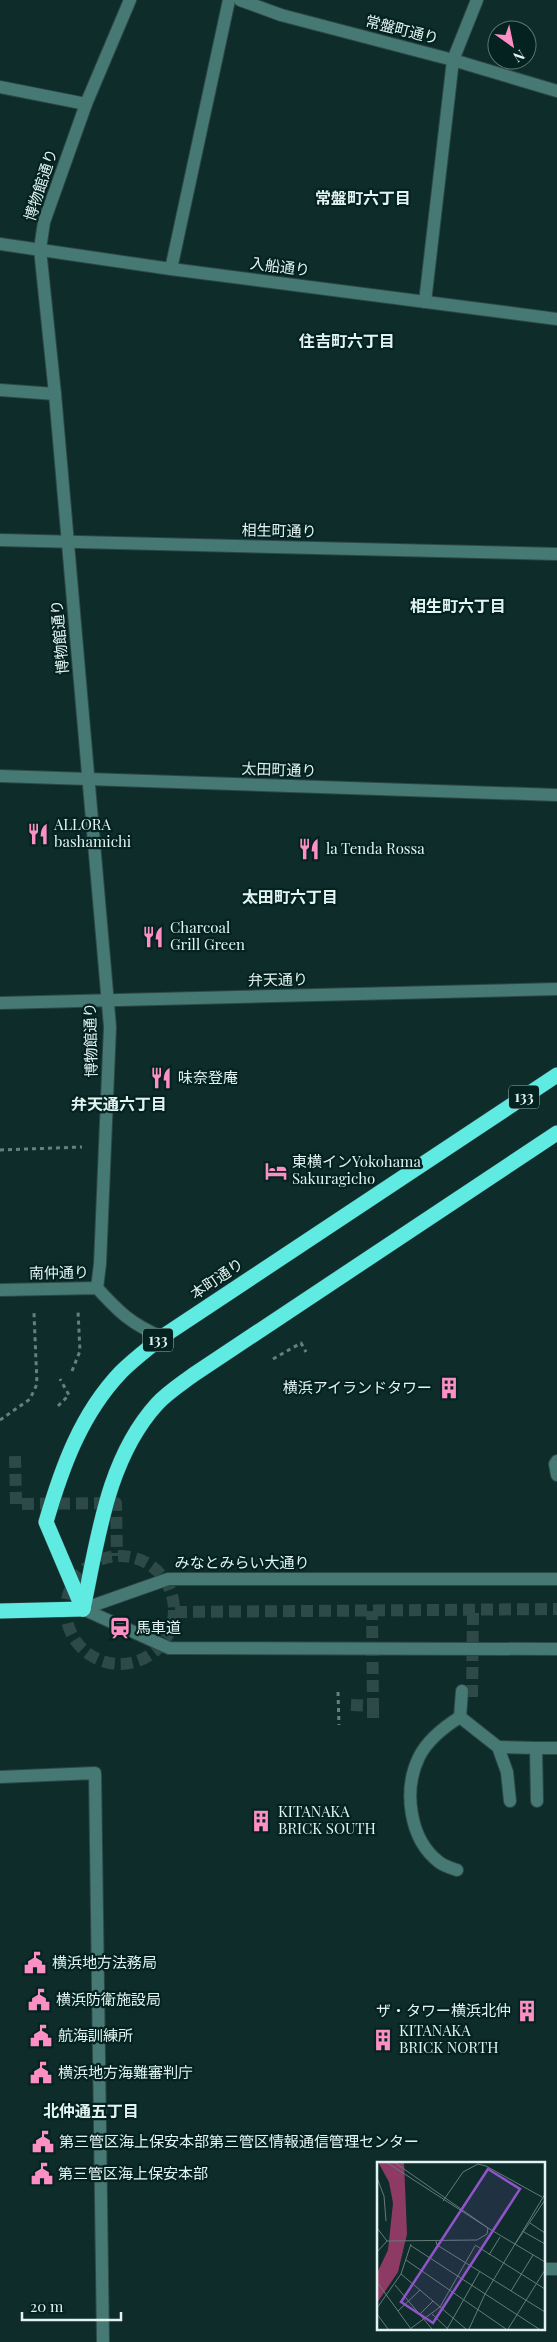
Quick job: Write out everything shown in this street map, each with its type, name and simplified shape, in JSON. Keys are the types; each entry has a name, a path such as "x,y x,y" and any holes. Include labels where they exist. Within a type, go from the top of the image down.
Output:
{"highway":[{"name":"本町通り","path":"83,1609 46,1522 66,1459 87,1417 121,1372 162,1336 557,1075"},
{"path":"0,1611 83,1609 102,1520 112,1484 130,1442 157,1404 192,1375 557,1133"}],"street":[{"name":"博物館通り","path":"97,1288 100,1264 110,1027 55,394 40,249 44,222 86,104 130,0"},
{"path":"171,269 229,0"},
{"name":"常盤町通り","path":"240,0 281,16 453,60 557,92"},
{"path":"425,302 453,60 477,0"},
{"path":"0,87 86,104"},
{"name":"入船通り","path":"0,244 171,269 557,319"},
{"path":"0,390 55,394"},
{"name":"相生町通り","path":"0,540 557,554"},
{"name":"太田町通り","path":"0,776 557,795"},
{"name":"弁天通り","path":"0,1003 557,989"},
{"name":"南仲通り","path":"0,1290 97,1288 118,1310 138,1326 162,1336"},
{"path":"557,1461 555,1464 557,1475"},
{"name":"みなとみらい大通り","path":"83,1609 168,1579 557,1580"},
{"path":"83,1609 169,1648 557,1649"},
{"path":"460,1718 462,1690"},
{"path":"460,1718 498,1747 507,1772 510,1801"},
{"path":"457,1870 440,1862 420,1840 411,1814 411,1785 419,1756 438,1731 460,1718"},
{"path":"498,1747 557,1748"},
{"path":"536,1748 537,1801"},
{"path":"0,1777 95,1773 103,2342"},
{"path":"544,2269 557,2268"}],"path":[{"path":"0,1150 86,1147"},
{"path":"72,1371 80,1351 78,1308"},
{"path":"0,1420 30,1399 37,1384 34,1310"},
{"path":"273,1359 301,1344 306,1352"},
{"path":"58,1406 69,1395 60,1379"},
{"path":"338,1692 339,1725"}],"tunnel":[{"path":"15,1456 16,1504 116,1503 117,1556"},
{"path":"120,1556 141,1560 158,1572 170,1589 174,1610 170,1631 158,1648 141,1660 120,1664 99,1660 82,1648 70,1631 66,1610 70,1589 82,1572 99,1560 120,1556"},
{"path":"175,1612 557,1609"},
{"path":"472,1697 473,1610"},
{"path":"351,1705 373,1706 372,1611"},
{"path":"373,1706 373,1722"}],"place":[{"name":"ALLORA bashamichi","path":"38,834"},
{"name":"la Tenda Rossa","path":"309,849"},
{"name":"Charcoal Grill Green","path":"153,937"},
{"name":"味奈登庵","path":"161,1078"},
{"name":"東横インYokohama Sakuragicho","path":"276,1171"},
{"name":"横浜アイランドタワー","path":"449,1388"},
{"name":"馬車道","path":"120,1628"},
{"name":"KITANAKA BRICK SOUTH","path":"261,1821"},
{"name":"横浜地方法務局","path":"35,1963"},
{"name":"横浜防衛施設局","path":"39,2000"},
{"name":"ザ・タワー横浜北仲","path":"527,2011"},
{"name":"航海訓練所","path":"41,2036"},
{"name":"KITANAKA BRICK NORTH","path":"383,2040"},
{"name":"横浜地方海難審判庁","path":"41,2073"},
{"name":"第三管区海上保安本部第三管区情報通信管理センター","path":"43,2142"},
{"name":"第三管区海上保安本部","path":"42,2174"}],"district":[{"name":"常盤町六丁目","path":"363,198"},
{"name":"住吉町六丁目","path":"347,341"},
{"name":"相生町六丁目","path":"458,606"},
{"name":"太田町六丁目","path":"290,897"},
{"name":"弁天通六丁目","path":"119,1104"},
{"name":"北仲通五丁目","path":"91,2111"}]}
